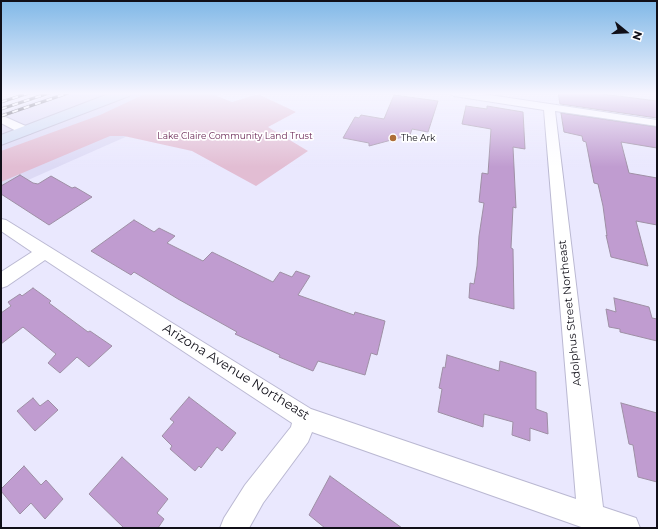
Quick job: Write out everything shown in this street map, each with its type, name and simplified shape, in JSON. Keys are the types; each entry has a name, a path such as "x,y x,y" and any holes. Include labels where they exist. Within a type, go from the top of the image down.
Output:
{"main road":[{"path":"1,140 59,118"}],"street":[{"path":"1,118 26,130"},
{"name":"Adolphus Street Northeast","path":"550,118 591,518"},
{"path":"619,118 657,123"},
{"name":"Arizona Avenue Northeast","path":"1,224 305,418 591,518 626,528"},
{"path":"1,281 44,252"},
{"path":"234,528 254,494 300,434 305,418"}],"shaded area":[{"path":"1,118 169,118 1,192"}],"green space":[{"name":"Lake Claire Community Land Trust","path":"93,118 285,118 268,127 308,151 256,186 192,151 124,136 110,136 1,182 1,151"}],"building":[{"path":"355,118 384,119 385,118 433,118 428,132 412,129 410,135 369,146 369,143 343,138"},
{"path":"463,118 523,118 525,149 513,147 516,208 513,207 511,248 513,249 514,309 469,298 470,283 474,284 477,266 479,236 484,203 479,202 482,173 488,174 491,129 462,124"},
{"path":"562,118 593,118 657,127 657,148 621,142 629,173 657,178 657,225 636,221 648,266 611,257 606,235 607,236 603,206 598,184 594,183 586,142 583,141 582,136 564,132"},
{"path":"20,175 33,183 38,184 51,176 92,197 49,225 1,194 1,186"},
{"path":"134,220 154,232 159,228 175,236 167,243 203,261 212,252 273,282 280,272 292,277 296,271 310,276 298,295 354,315 355,312 385,321 377,355 371,353 365,375 318,361 313,371 279,357 280,355 235,334 237,332 134,272 131,275 91,251"},
{"path":"33,288 51,301 49,303 88,332 90,331 112,346 89,367 77,357 60,373 48,363 56,354 23,327 1,344 1,313 11,306 8,302 20,294 22,296"},
{"path":"614,298 649,307 652,318 657,319 657,341 620,332 620,329 609,327 606,309 616,312"},
{"path":"447,355 499,371 500,361 536,372 536,409 547,413 548,434 530,428 530,441 512,435 513,422 484,414 483,427 438,412 442,389 439,388"},
{"path":"189,397 236,433 222,451 217,447 201,468 199,466 195,471 170,449 172,446 162,436 174,422 170,419"},
{"path":"33,398 40,406 48,400 58,410 35,431 17,411"},
{"path":"621,403 657,413 657,482 638,477 633,445 629,444"},
{"path":"122,457 168,499 157,513 164,519 158,528 124,528 89,494"},
{"path":"24,466 41,485 46,480 63,499 45,519 31,503 20,514 1,491 1,489"},
{"path":"330,476 402,528 325,528 309,515"}],"place":[{"name":"The Ark","path":"393,138"}]}
